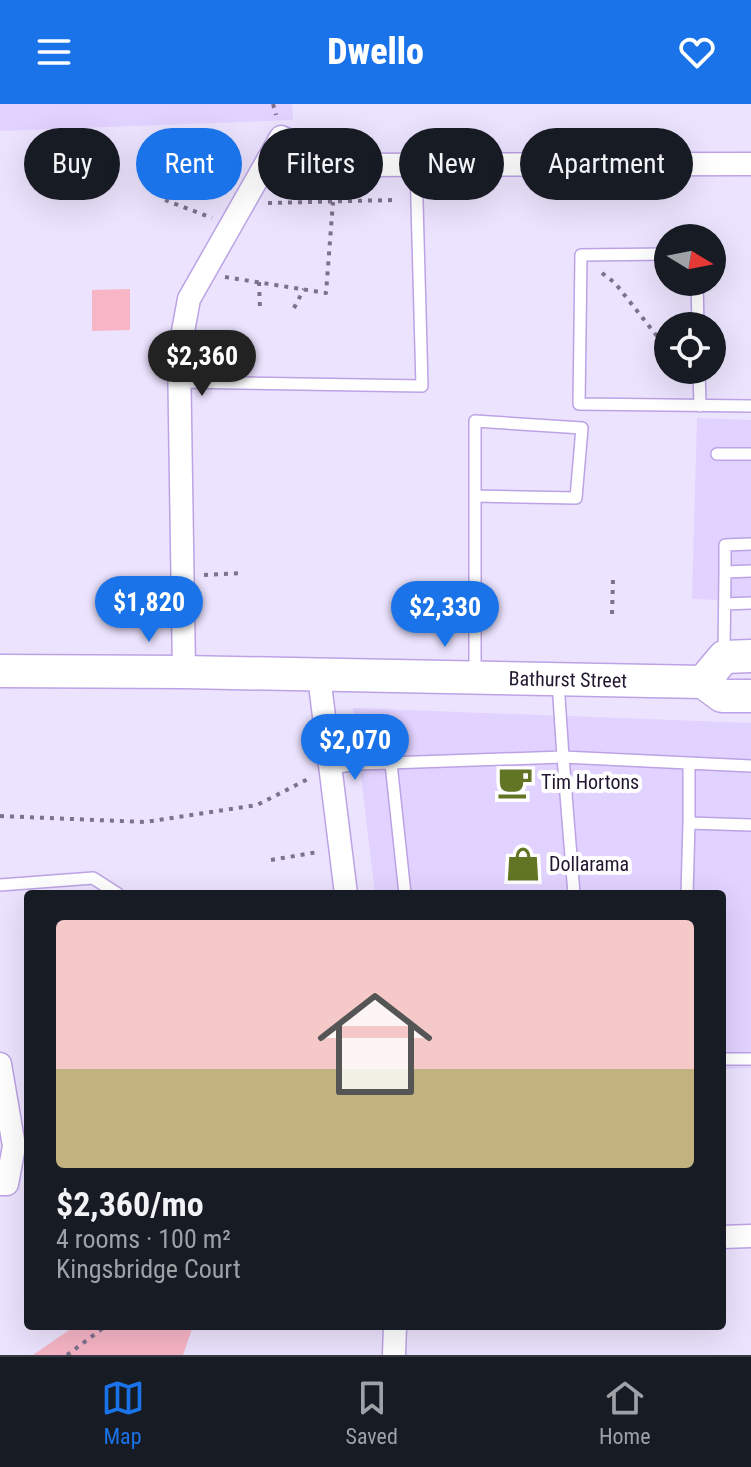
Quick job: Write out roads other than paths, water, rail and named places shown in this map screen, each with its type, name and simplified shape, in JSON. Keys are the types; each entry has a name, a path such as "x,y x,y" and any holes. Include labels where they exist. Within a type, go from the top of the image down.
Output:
{"main road":[{"path":"703,682 738,657"},
{"name":"Bathurst Street","path":"0,671 703,682 722,696 751,696"}],"street":[{"path":"184,672 179,353 189,299 281,137 346,165 399,165"},
{"path":"504,165 751,164"},
{"path":"319,676 345,890"},
{"path":"0,1064 14,1146 7,1184 0,1184"},
{"path":"726,1237 751,1236"},
{"path":"394,1355 395,1330"}],"lane":[{"path":"179,382 422,386 417,200"},
{"path":"654,254 581,255 579,404 751,406"},
{"path":"699,384 700,406"},
{"path":"475,496 576,498 582,428 475,421 475,496 475,677"},
{"path":"717,454 751,454"},
{"path":"738,657 725,604 725,545 751,544"},
{"path":"725,572 751,571"},
{"path":"725,604 751,603"},
{"path":"558,679 574,890"},
{"path":"330,768 563,757 751,766"},
{"path":"391,763 405,890"},
{"path":"687,890 689,763"},
{"path":"689,823 751,825"},
{"path":"0,885 93,878 112,890"},
{"path":"726,1059 751,1059"}],"place":[{"name":"Tim Hortons","path":"515,782"},
{"name":"Dollarama","path":"523,864"}]}
